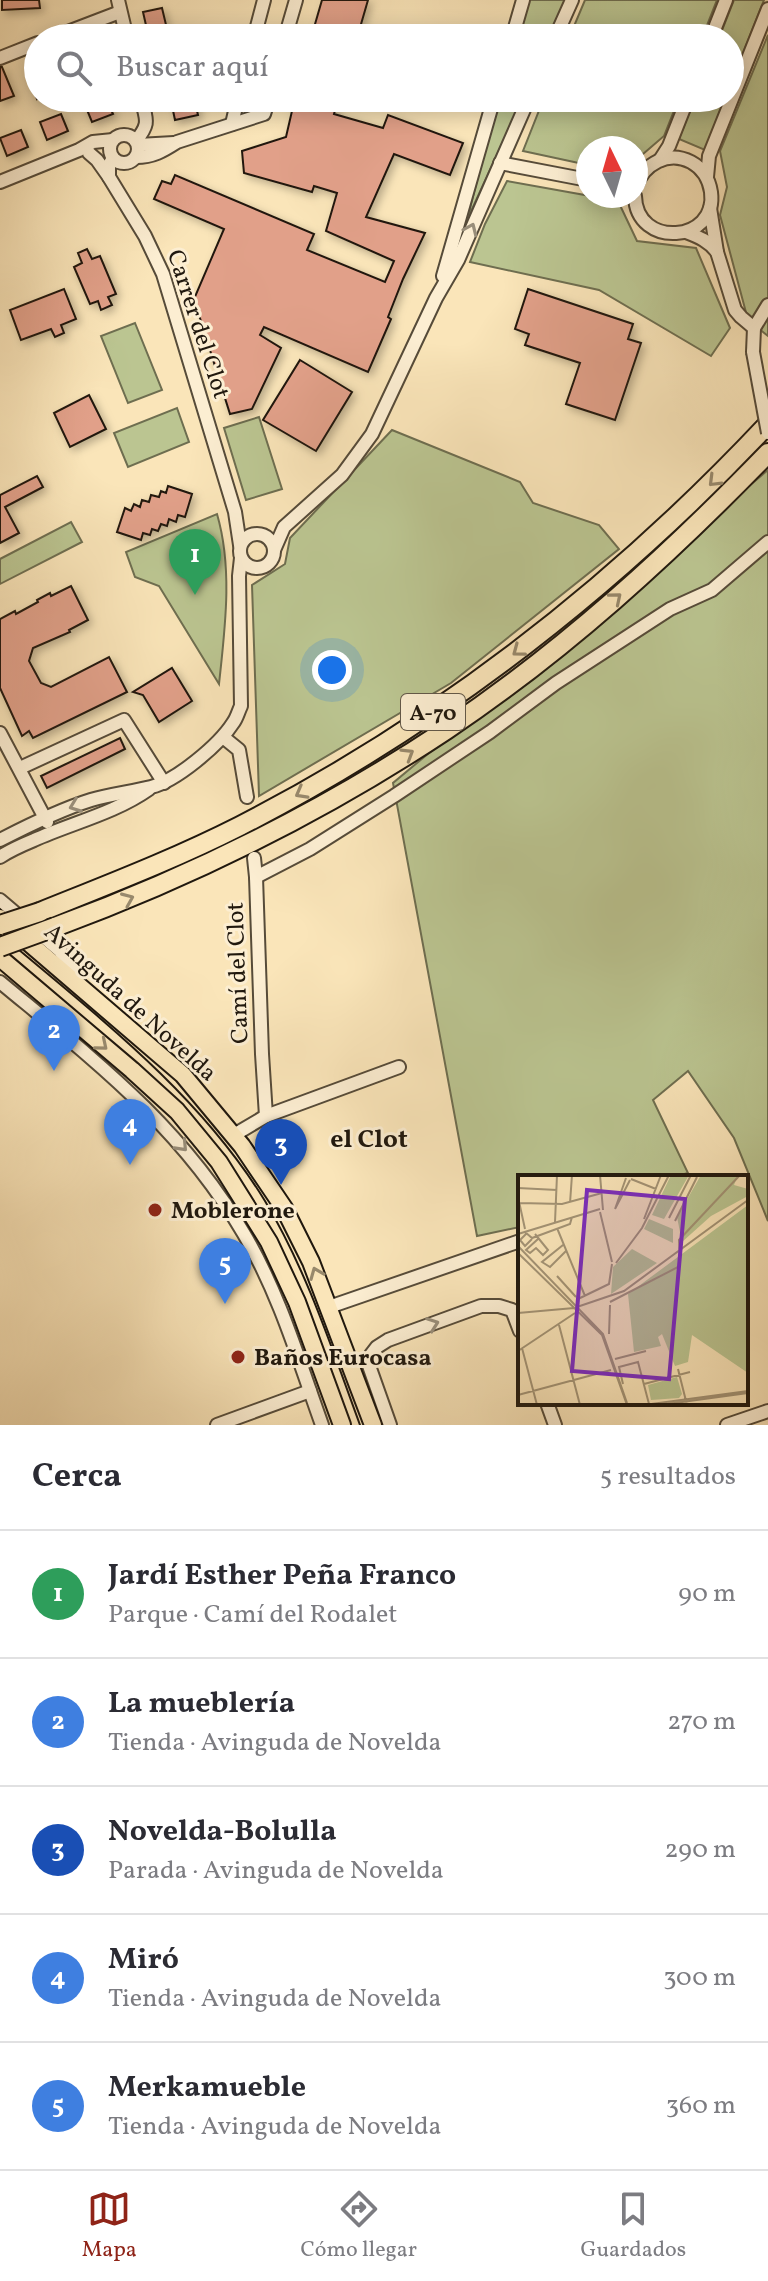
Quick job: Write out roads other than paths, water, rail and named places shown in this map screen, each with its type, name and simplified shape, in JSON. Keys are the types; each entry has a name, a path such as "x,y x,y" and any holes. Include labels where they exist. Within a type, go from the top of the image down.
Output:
{"highway":[{"name":"A-70","path":"0,925 134,874 240,826 414,726 513,656 608,580 693,502 768,424"},
{"name":"A-70","path":"0,947 121,903 214,862 338,797 447,729 555,649 623,592 689,534 768,453"}],"main road":[{"name":"Avinguda de Novelda","path":"0,918 183,1075 234,1135 284,1208 311,1262 373,1425"},
{"name":"Avinguda de Novelda","path":"0,958 177,1111 219,1162 269,1242 297,1302 342,1425"}],"street":[{"path":"258,24 264,0"},
{"path":"289,24 296,0"},
{"path":"516,24 523,0"},
{"path":"561,24 572,0"},
{"path":"717,24 726,0"},
{"path":"81,24 119,6"},
{"path":"744,69 768,9"},
{"path":"0,58 24,49"},
{"path":"113,181 139,112"},
{"path":"145,112 155,134 169,143 265,112"},
{"path":"232,124 235,112"},
{"path":"436,298 490,112"},
{"path":"239,594 247,580 270,562 284,527 342,475 372,434 436,298 458,260 523,112"},
{"path":"660,160 682,112"},
{"path":"707,177 709,156 727,112"},
{"path":"124,149 145,129 148,121"},
{"path":"0,182 84,152 93,142 147,157 166,151 169,143"},
{"name":"Carrer del Clot","path":"84,152 97,160 113,181 163,274 235,512 240,545"},
{"path":"648,166 671,157 692,162 707,177 711,187 710,208 717,252 735,310 754,328"},
{"path":"500,163 576,178"},
{"path":"636,208 642,219 654,230 670,234 686,232 701,223 710,208"},
{"path":"686,232 702,238 717,252"},
{"path":"768,305 754,328 753,352 768,433"},
{"name":"Carrer del Clot","path":"235,512 260,534"},
{"path":"259,568 246,564 241,558 240,545 250,535 284,527"},
{"path":"260,534 271,541 274,550"},
{"path":"256,877 310,849 394,796 490,732 556,683 670,609 712,590 768,542"},
{"path":"0,840 45,817 88,801 164,783 223,737 241,706 241,558"},
{"path":"20,768 124,720 164,783"},
{"path":"0,733 52,832"},
{"path":"223,737 239,750 247,797"},
{"path":"0,857 52,832 133,800 151,788"},
{"name":"Camí del Clot","path":"254,858 266,1116"},
{"path":"0,900 60,951 81,985"},
{"path":"0,982 115,1077 193,1158 239,1225 256,1257 281,1311 322,1425"},
{"path":"234,1135 266,1116 399,1067"},
{"path":"329,1307 518,1242"},
{"path":"390,1425 367,1360 377,1347 388,1340 481,1306 512,1310 518,1326"},
{"path":"217,1425 310,1391"},
{"path":"548,1405 555,1425"},
{"path":"727,1425 768,1411"}],"tram line":[{"path":"0,934 144,1057 209,1125 239,1162 265,1201 294,1255 360,1425"}],"place":[{"name":"Jardí Esther Peña Franco","path":"195,595"},
{"name":"La mueblería","path":"54,1071"},
{"name":"Miró","path":"130,1165"},
{"name":"Novelda-Bolulla","path":"281,1185"},
{"name":"Moblerone","path":"155,1210"},
{"name":"Merkamueble","path":"225,1304"},
{"name":"Baños Eurocasa","path":"238,1357"}],"district":[{"name":"el Clot","path":"369,1138"}]}
